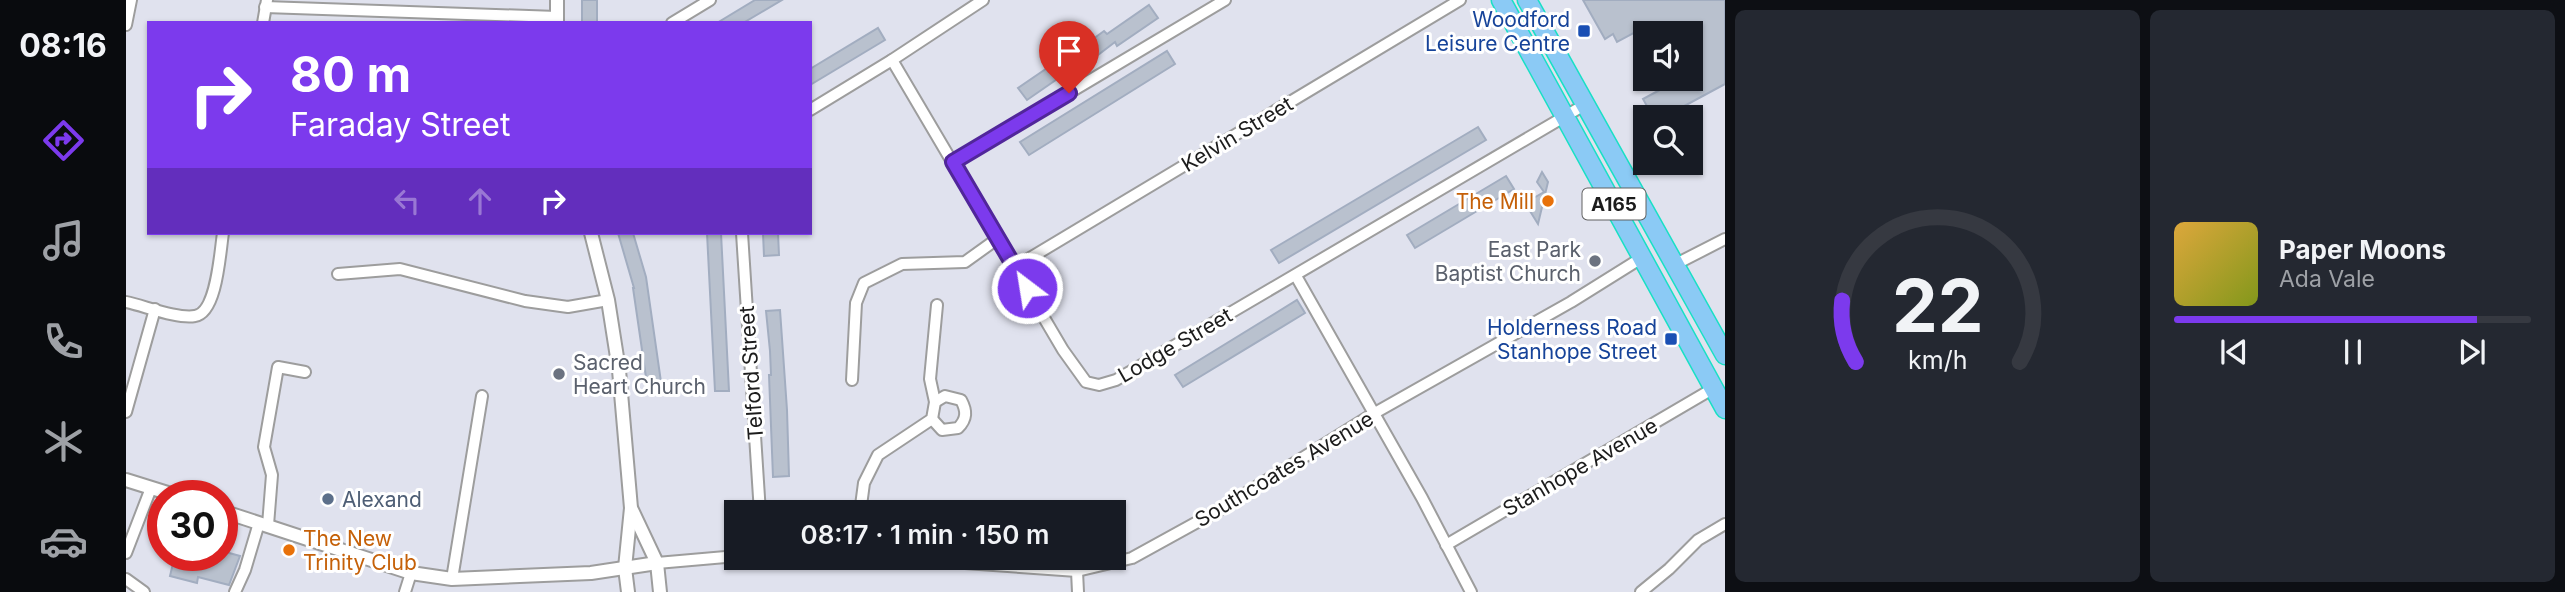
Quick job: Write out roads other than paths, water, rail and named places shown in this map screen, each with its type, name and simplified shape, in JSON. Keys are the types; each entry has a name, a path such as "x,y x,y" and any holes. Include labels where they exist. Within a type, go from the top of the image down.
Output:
{"highway":[{"name":"A165","path":"1501,0 1725,409"},
{"name":"A165","path":"1527,0 1723,349"}],"street":[{"path":"126,25 131,0"},
{"path":"266,4 557,20 557,0"},
{"path":"675,21 698,4 710,0"},
{"path":"812,109 983,0"},
{"path":"953,162 1225,0"},
{"name":"Kelvin Street","path":"1014,267 1460,0"},
{"name":"Lodge Street","path":"892,60 1076,370 1086,382 1099,385 1116,380 1586,104"},
{"path":"126,302 195,316 205,310 211,301 223,235"},
{"path":"592,235 608,300 620,370 631,508 625,568 628,592"},
{"name":"Telford Street","path":"742,235 759,500"},
{"path":"852,380 856,303 864,283 902,264 965,262 998,239"},
{"path":"1676,264 1725,239"},
{"name":"Southcoates Avenue","path":"1063,570 1077,571 1132,558 1219,510 1373,414 1571,302 1643,257"},
{"path":"338,274 400,269 525,301 568,307 608,300"},
{"path":"1296,276 1422,498 1471,592"},
{"path":"862,500 864,483 878,455 932,419 935,402 930,379 937,305"},
{"path":"126,412 155,309"},
{"path":"235,592 264,524 272,475 264,447 278,367 305,372"},
{"name":"Stanhope Avenue","path":"1446,545 1714,388"},
{"path":"452,579 482,396"},
{"path":"932,419 942,430 958,428 964,422 966,409 961,400 945,396 935,402"},
{"path":"126,480 147,487"},
{"path":"126,553 147,498"},
{"path":"631,508 657,563 660,592"},
{"path":"238,516 411,573 452,579 592,573 657,563 724,557"},
{"path":"1640,592 1669,569 1698,540 1725,524"},
{"path":"1077,571 1078,592"},
{"path":"405,592 411,573"},
{"path":"126,579 144,592"}],"place":[{"name":"Woodford Leisure Centre","path":"1584,31"},
{"name":"The Mill","path":"1548,201"},
{"name":"East Park Baptist Church","path":"1595,261"},
{"name":"Holderness Road Stanhope Street","path":"1671,339"},
{"name":"Sacred Heart Church","path":"559,374"},
{"name":"Alexand","path":"328,499"},
{"name":"The New Trinity Club","path":"289,550"}]}
